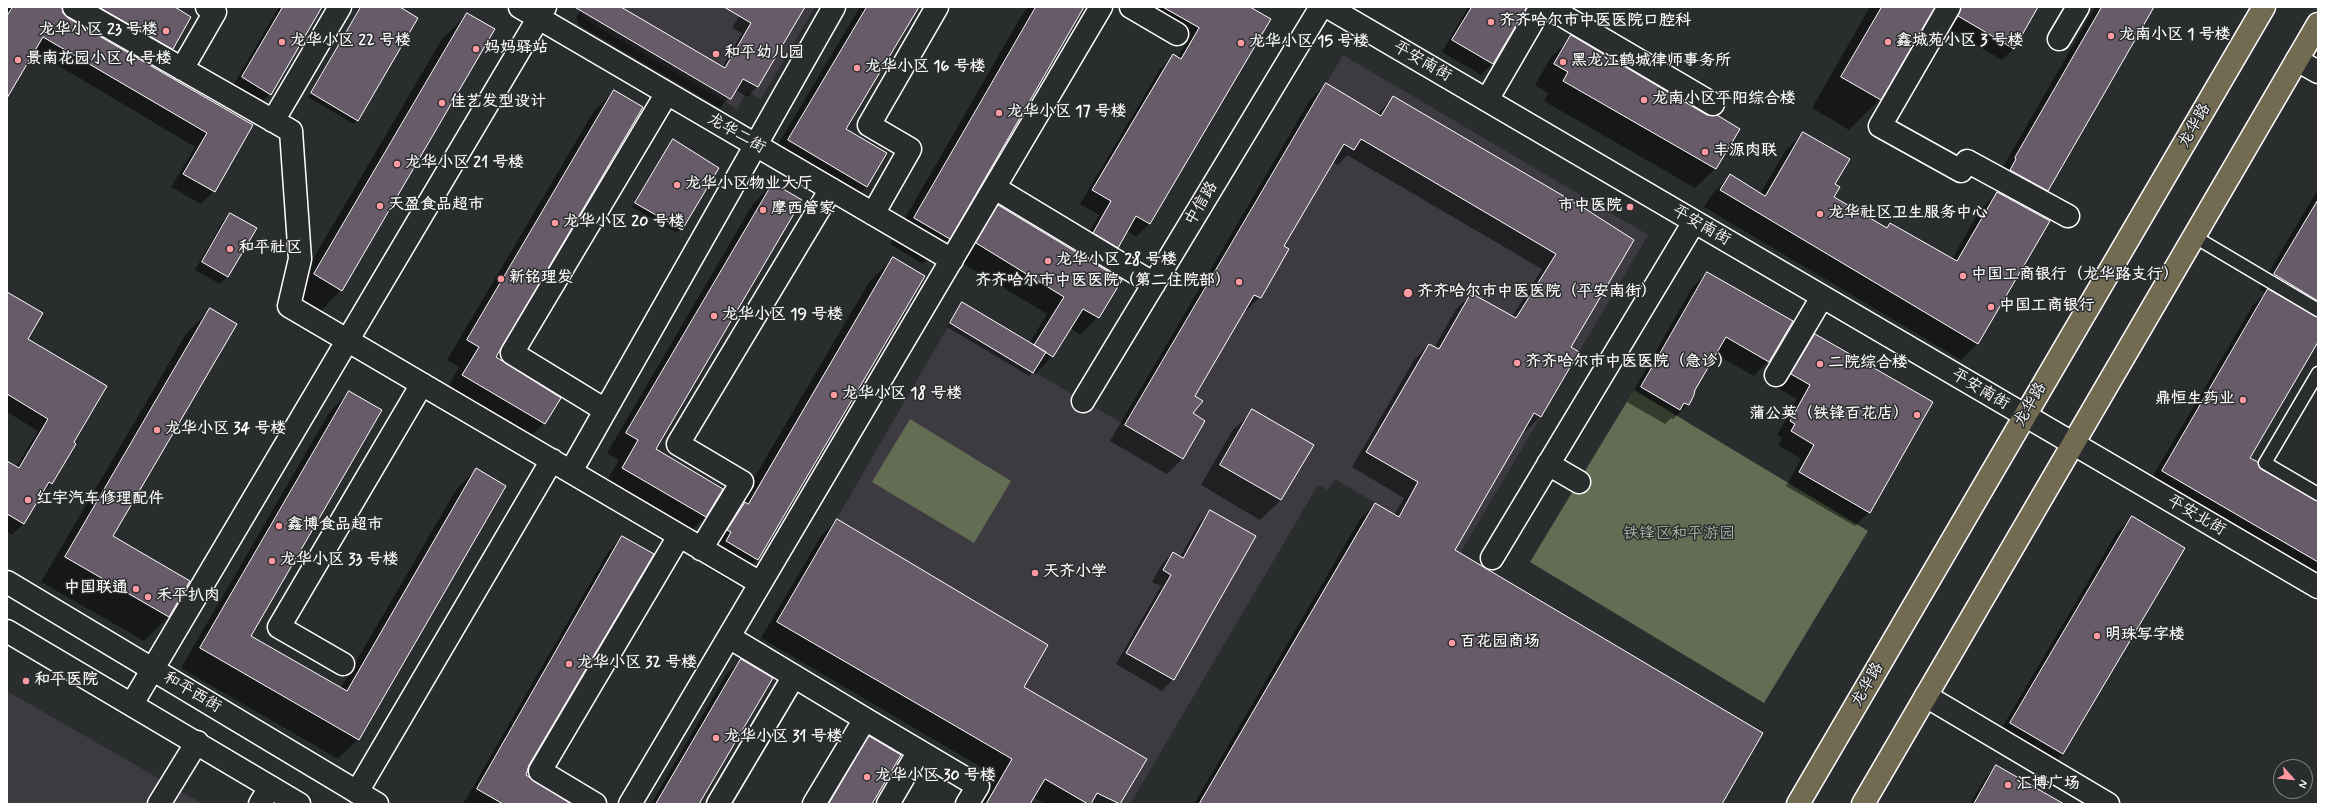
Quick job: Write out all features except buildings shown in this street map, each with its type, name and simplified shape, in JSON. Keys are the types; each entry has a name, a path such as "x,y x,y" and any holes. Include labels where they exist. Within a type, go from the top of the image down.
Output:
{"main road":[{"name":"龙华路","path":"1798,804 2264,7"},
{"path":"1863,804 2074,445 2318,24"}],"street":[{"path":"74,7 291,131 300,259 289,306 571,471 760,584"},
{"path":"182,69 215,12 207,7"},
{"path":"273,121 340,7"},
{"name":"龙华二街","path":"520,7 542,12 667,93 952,260"},
{"path":"571,471 834,7"},
{"path":"873,214 910,149 869,125 937,7"},
{"path":"630,804 1101,7"},
{"path":"1131,7 1177,34"},
{"name":"中信路","path":"1083,401 1320,7"},
{"name":"平安南街","path":"1328,7 2074,445"},
{"path":"1487,100 1541,7"},
{"path":"1548,7 1713,104"},
{"path":"1949,7 1880,126 1961,171 1967,161 2068,216"},
{"path":"2059,39 2078,7"},
{"path":"132,704 542,12"},
{"path":"2298,60 2318,72"},
{"path":"605,410 512,353 667,93"},
{"path":"995,188 1154,284"},
{"path":"701,549 742,482 678,444 831,190"},
{"path":"1492,558 1694,222"},
{"path":"1776,375 1822,297"},
{"path":"343,664 279,627 422,384"},
{"name":"平安北街","path":"2074,445 2318,587"},
{"path":"357,792 552,460"},
{"path":"1548,464 1578,482"},
{"path":"595,804 540,772 679,536"},
{"name":"和平西街","path":"7,582 377,804"},
{"path":"7,631 197,742 265,795 299,804"},
{"path":"729,637 978,786 967,804"},
{"path":"718,804 794,676"},
{"path":"1926,696 2108,804"},
{"path":"814,804 865,719"},
{"path":"159,804 197,742"},
{"path":"888,804 920,752"}],"lane":[{"path":"2195,237 2318,310"},
{"path":"2318,373 2265,463 2318,494"}],"shaded area":[{"name":"和平幼儿园","path":"580,7 815,7 761,99 747,91 737,109 583,18"},
{"path":"1343,55 1648,235 1460,553 1335,479 1328,490 1318,485 1130,804 1088,804 777,622 950,323 1125,425"},
{"path":"7,691 203,804 7,804"}],"green space":[{"name":"铁锋区和平游园","path":"1634,390 1868,531 1764,703 1530,562"},
{"path":"910,419 1011,481 974,543 872,482"}],"place":[{"name":"齐齐哈尔市中医医院口腔科","path":"1491,22"},
{"name":"龙华小区 23 号楼","path":"166,31"},
{"name":"龙南小区 1 号楼","path":"2111,36"},
{"name":"龙华小区 22 号楼","path":"282,42"},
{"name":"鑫城苑小区 3 号楼","path":"1888,42"},
{"name":"龙华小区 15 号楼","path":"1241,43"},
{"name":"妈妈驿站","path":"476,49"},
{"name":"和平幼儿园","path":"716,54"},
{"name":"景南花园小区 4 号楼","path":"18,60"},
{"name":"黑龙江鹤城律师事务所","path":"1563,62"},
{"name":"龙华小区 16 号楼","path":"857,68"},
{"name":"龙南小区平阳综合楼","path":"1644,100"},
{"name":"佳艺发型设计","path":"442,103"},
{"name":"龙华小区 17 号楼","path":"999,113"},
{"name":"丰源肉联","path":"1705,152"},
{"name":"龙华小区 21 号楼","path":"397,164"},
{"name":"龙华小区物业大厅","path":"677,185"},
{"name":"天盈食品超市","path":"380,206"},
{"name":"市中医院","path":"1630,207"},
{"name":"摩西管家","path":"763,210"},
{"name":"龙华社区卫生服务中心","path":"1820,214"},
{"name":"龙华小区 20 号楼","path":"555,223"},
{"name":"和平社区","path":"230,249"},
{"name":"龙华小区 28 号楼","path":"1048,261"},
{"name":"中国工商银行（龙华路支行）","path":"1963,276"},
{"name":"新铭理发","path":"501,279"},
{"name":"齐齐哈尔市中医医院（第二住院部）","path":"1239,282"},
{"name":"齐齐哈尔市中医医院（平安南街）","path":"1408,293"},
{"name":"中国工商银行","path":"1991,307"},
{"name":"龙华小区 19 号楼","path":"714,316"},
{"name":"齐齐哈尔市中医医院（急诊）","path":"1517,363"},
{"name":"二院综合楼","path":"1820,364"},
{"name":"龙华小区 18 号楼","path":"834,395"},
{"name":"鼎恒生药业","path":"2243,400"},
{"name":"蒲公英（铁锋百花店）","path":"1917,415"},
{"name":"龙华小区 34 号楼","path":"157,430"},
{"name":"红宇汽车修理配件","path":"28,500"},
{"name":"鑫博食品超市","path":"279,526"},
{"name":"龙华小区 33 号楼","path":"272,561"},
{"name":"天齐小学","path":"1035,573"},
{"name":"中国联通","path":"136,589"},
{"name":"禾平扒肉","path":"148,597"},
{"name":"明珠写字楼","path":"2097,636"},
{"name":"百花园商场","path":"1452,643"},
{"name":"龙华小区 32 号楼","path":"569,664"},
{"name":"和平医院","path":"26,681"},
{"name":"龙华小区 31 号楼","path":"716,738"},
{"name":"龙华小区 30 号楼","path":"867,777"},
{"name":"汇博广场","path":"2008,785"}]}
